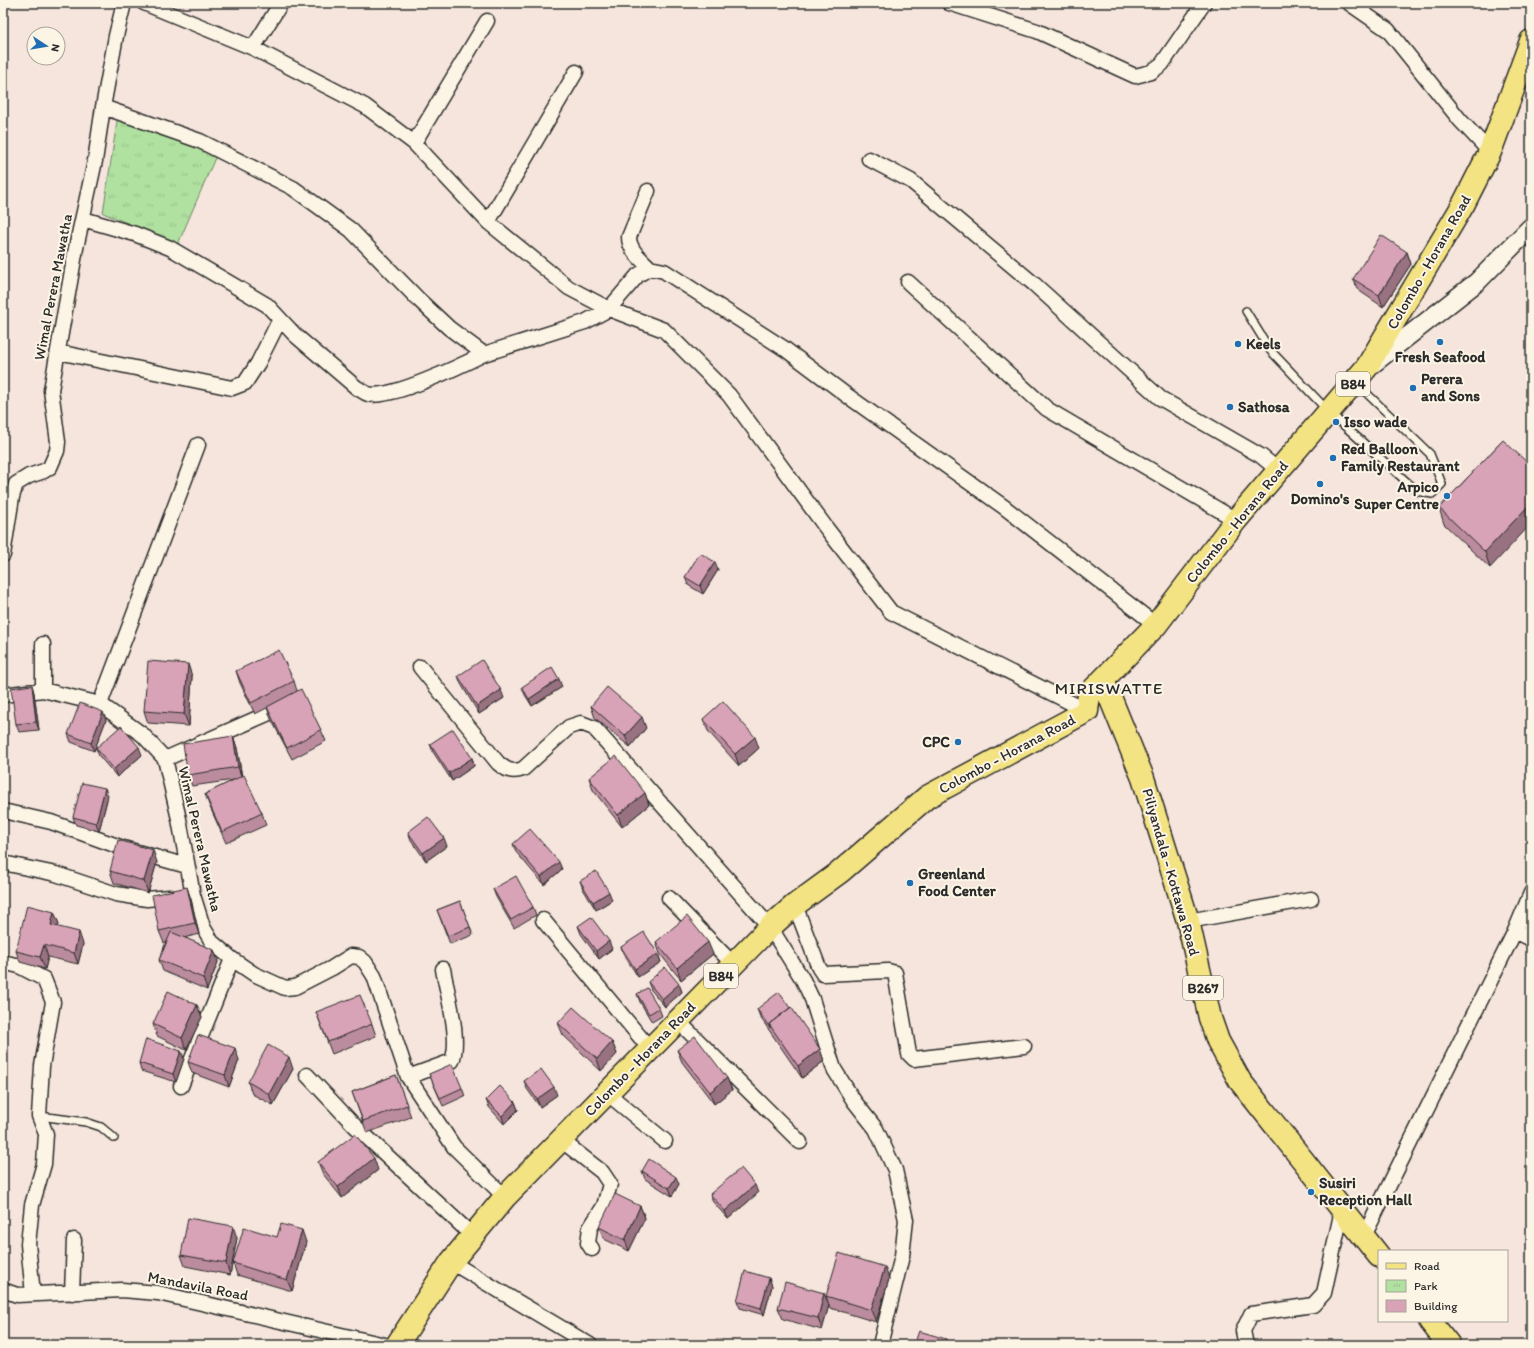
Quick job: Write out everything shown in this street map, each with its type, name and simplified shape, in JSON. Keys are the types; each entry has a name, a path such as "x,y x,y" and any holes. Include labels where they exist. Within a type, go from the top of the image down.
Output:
{"main road":[{"name":"Colombo - Horana Road","path":"397,1345 451,1262 505,1198 770,927 795,905 840,872 927,797 1087,711 1089,694 1156,625 1236,520 1361,375 1463,205 1490,152 1531,41"},
{"name":"Piliyandala - Kottawa Road","path":"1103,680 1143,778 1188,921 1210,1018 1218,1042 1240,1081 1378,1255"},
{"path":"1431,1322 1449,1345"}],"street":[{"name":"Wimal Perera Mawatha","path":"3,555 12,497 16,484 29,476 44,471 50,467 57,451 58,442 51,390 76,248 95,161 116,36 124,3"},
{"path":"144,3 163,6 253,48 365,106 414,143 488,222 569,288 609,309 664,330 729,395 827,529 891,612 1087,711"},
{"path":"253,48 282,3"},
{"path":"949,3 1037,31 1136,76 1151,72 1162,64 1204,3"},
{"path":"1348,3 1388,30 1460,120 1490,152"},
{"path":"414,143 487,21"},
{"path":"488,222 576,72"},
{"path":"103,107 200,141 292,188 351,230 444,324 484,354"},
{"path":"869,159 911,181 1034,284 1160,398 1261,456 1278,470"},
{"path":"648,191 629,237 629,244 635,253 650,268 664,271 785,349 877,417 1004,507 1156,625"},
{"path":"83,219 135,234 170,248 267,305 295,335 357,388 368,394 384,393 414,385 444,374 484,354 585,322 609,309 638,275 650,268"},
{"path":"1361,375 1477,282 1531,227"},
{"path":"908,282 1048,409 1236,520"},
{"path":"58,352 232,388 245,383 258,363 280,319"},
{"path":"100,704 198,445"},
{"path":"43,690 44,644"},
{"path":"420,667 498,762 509,771 523,770 569,727 582,723 594,728 770,927 803,980 812,999 834,1069 854,1101 876,1129 895,1170 906,1220 902,1256 880,1345"},
{"name":"Wimal Perera Mawatha","path":"4,694 43,690 100,704 143,735 165,759 179,819 193,895 203,927 212,942 232,959 254,974 285,988 295,987 332,968 351,956 359,956 374,976 408,1077 454,1147 505,1198"},
{"path":"165,759 297,701"},
{"path":"3,811 51,822 123,848 187,866"},
{"path":"3,863 56,874 122,895 147,899 193,895"},
{"path":"1364,1236 1515,931 1531,893"},
{"path":"670,898 734,964"},
{"path":"1188,921 1311,900"},
{"path":"795,905 819,968 823,974 888,971 895,973 909,1054 914,1059 1024,1046"},
{"path":"543,920 650,1049"},
{"path":"1515,931 1531,939"},
{"path":"182,1086 232,959"},
{"path":"3,962 19,966 44,979 53,1002 42,1066 40,1116 46,1134 44,1164 32,1205 28,1244 33,1294"},
{"path":"408,1077 452,1061 454,1057 456,1040 443,969"},
{"path":"678,1021 800,1142"},
{"path":"307,1076 355,1126 473,1236"},
{"path":"608,1093 665,1141"},
{"path":"561,1140 602,1172 610,1184 604,1206 590,1228 588,1243 592,1249"},
{"path":"1246,1345 1244,1331 1251,1314 1313,1305 1324,1293 1342,1210"},
{"path":"72,1293 74,1240"},
{"path":"451,1262 590,1345"},
{"name":"Mandavila Road","path":"3,1290 17,1295 122,1290 158,1293 385,1345"}],"lane":[{"path":"1246,311 1270,350 1329,412 1417,492 1432,494 1442,484 1430,454 1361,375"},
{"path":"40,1116 86,1122 101,1127 114,1138"}],"green space":[{"path":"118,115 218,151 178,244 103,213"}],"building":[{"path":"1381,235 1407,252 1379,295 1353,279"},
{"path":"1503,440 1531,466 1531,503 1485,552 1439,508"},
{"path":"700,553 715,562 700,586 685,577"},
{"path":"279,650 294,681 251,703 236,671"},
{"path":"482,660 501,690 477,706 458,676"},
{"path":"148,661 188,664 184,714 144,711"},
{"path":"552,667 559,679 529,699 522,687"},
{"path":"32,685 36,722 16,724 11,688"},
{"path":"607,687 642,717 625,736 591,706"},
{"path":"301,689 321,730 287,748 267,707"},
{"path":"723,701 755,737 735,754 703,719"},
{"path":"80,703 103,712 91,743 68,734"},
{"path":"121,726 139,747 114,769 96,748"},
{"path":"453,729 472,758 449,773 430,744"},
{"path":"233,736 238,767 188,775 183,744"},
{"path":"616,756 645,793 618,815 589,778"},
{"path":"244,775 262,813 222,832 205,794"},
{"path":"82,783 105,788 96,823 73,817"},
{"path":"428,817 444,838 423,853 408,832"},
{"path":"530,829 559,862 541,877 513,844"},
{"path":"118,840 153,850 144,881 110,871"},
{"path":"596,871 609,892 593,902 580,881"},
{"path":"516,876 533,907 511,920 493,889"},
{"path":"187,887 195,923 159,931 152,895"},
{"path":"460,901 470,927 448,936 437,910"},
{"path":"27,905 54,912 51,925 79,932 74,953 44,945 40,957 16,951"},
{"path":"687,916 708,942 677,968 656,942"},
{"path":"591,917 609,941 596,951 578,926"},
{"path":"171,932 214,950 203,978 159,960"},
{"path":"644,932 658,954 635,969 621,947"},
{"path":"665,967 679,984 662,999 648,982"},
{"path":"647,988 659,1008 649,1014 637,994"},
{"path":"168,991 197,1005 182,1038 153,1024"},
{"path":"779,992 790,1008 769,1024 770,1028 757,1009"},
{"path":"360,995 372,1024 328,1042 316,1012"},
{"path":"573,1007 612,1042 597,1059 558,1023"},
{"path":"791,1007 820,1049 798,1066 769,1024"},
{"path":"198,1035 235,1048 225,1075 188,1062"},
{"path":"695,1036 727,1078 710,1092 677,1050"},
{"path":"146,1039 181,1051 173,1074 139,1063"},
{"path":"268,1045 289,1057 269,1094 248,1082"},
{"path":"452,1064 462,1088 440,1098 429,1074"},
{"path":"541,1069 554,1087 537,1099 524,1081"},
{"path":"396,1075 407,1105 363,1121 352,1092"},
{"path":"500,1086 515,1102 502,1116 486,1100"},
{"path":"355,1134 374,1158 338,1187 318,1162"},
{"path":"649,1159 676,1177 669,1188 642,1171"},
{"path":"741,1168 755,1185 725,1211 710,1194"},
{"path":"615,1194 640,1206 625,1240 599,1227"},
{"path":"188,1218 233,1226 226,1263 181,1255"},
{"path":"281,1224 302,1230 287,1280 233,1263 244,1227 277,1237"},
{"path":"839,1253 885,1267 871,1310 826,1296"},
{"path":"745,1271 769,1278 761,1308 737,1301"},
{"path":"785,1282 824,1293 818,1318 778,1308"},
{"path":"919,1331 946,1339 944,1345 914,1345"}],"place":[{"name":"Fresh Seafood","path":"1440,342"},
{"name":"Keels","path":"1238,344"},
{"name":"Perera and Sons","path":"1413,388"},
{"name":"Sathosa","path":"1230,407"},
{"name":"Isso wade","path":"1336,422"},
{"name":"Red Balloon Family Restaurant","path":"1333,458"},
{"name":"Domino's","path":"1320,484"},
{"name":"Arpico Super Centre","path":"1447,496"},
{"name":"CPC","path":"958,742"},
{"name":"Greenland Food Center","path":"910,883"},
{"name":"Susiri Reception Hall","path":"1311,1192"}],"district":[{"name":"MIRISWATTE","path":"1109,688"}]}
